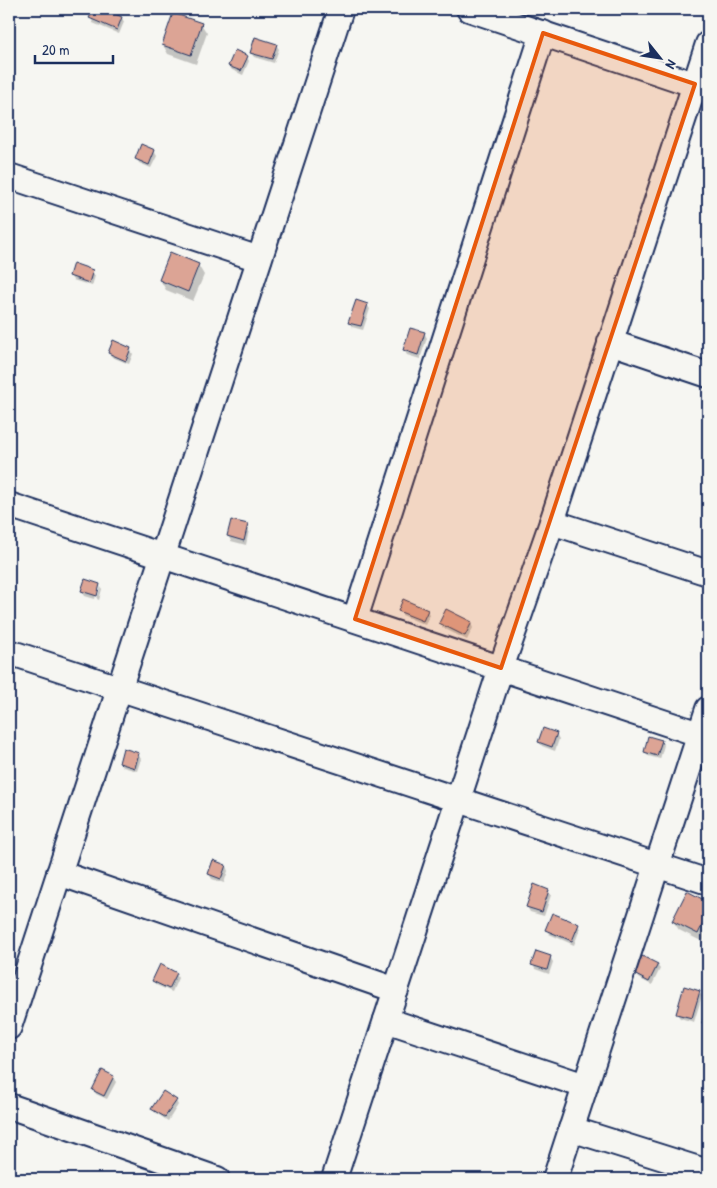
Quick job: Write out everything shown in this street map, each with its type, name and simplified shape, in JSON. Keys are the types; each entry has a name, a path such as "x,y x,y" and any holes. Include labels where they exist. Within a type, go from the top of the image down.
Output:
{"street":[{"path":"9,1028 120,689 161,555 341,9"},
{"path":"469,9 702,87"},
{"path":"355,619 543,33"},
{"path":"334,1179 610,342 702,87 708,44"},
{"path":"9,176 259,259"},
{"path":"610,342 708,375"},
{"path":"9,505 704,735"},
{"path":"552,522 708,573"},
{"path":"9,652 708,882"},
{"path":"554,1179 658,866 704,735 708,709"},
{"path":"59,873 396,990"},
{"path":"386,1020 585,1086"},
{"path":"9,1106 217,1179"},
{"path":"571,1129 708,1172"}],"highlighted area":[{"path":"543,33 695,84 501,668 355,619"}],"building":[{"path":"94,9 104,9 122,17 117,30 89,18"},
{"path":"173,13 202,23 191,55 162,45"},
{"path":"255,37 277,44 272,59 250,53"},
{"path":"235,50 248,56 241,71 228,66"},
{"path":"141,144 155,150 149,165 135,159"},
{"path":"170,252 199,264 188,292 159,280"},
{"path":"73,263 93,270 89,283 69,276"},
{"path":"356,300 368,304 361,326 348,323"},
{"path":"410,328 425,332 418,355 403,350"},
{"path":"113,340 131,348 126,361 108,353"},
{"path":"231,520 248,524 244,541 227,536"},
{"path":"85,579 100,584 97,596 81,591"},
{"path":"403,599 428,610 423,621 398,611"},
{"path":"446,609 472,622 465,636 439,623"},
{"path":"543,728 557,733 552,747 538,742"},
{"path":"648,736 662,740 657,756 644,752"},
{"path":"123,748 139,753 135,768 119,763"},
{"path":"213,860 226,865 221,879 208,874"},
{"path":"534,884 549,890 542,912 526,907"},
{"path":"687,891 708,902 708,913 698,934 672,921"},
{"path":"552,913 579,924 572,941 545,930"},
{"path":"536,951 551,956 547,970 531,965"},
{"path":"642,956 658,964 649,982 634,974"},
{"path":"160,964 177,973 169,989 152,981"},
{"path":"684,986 700,991 692,1018 676,1014"},
{"path":"708,1001 708,1025 702,1023"},
{"path":"102,1070 114,1076 104,1096 92,1090"},
{"path":"163,1091 177,1100 165,1117 151,1109"}]}
